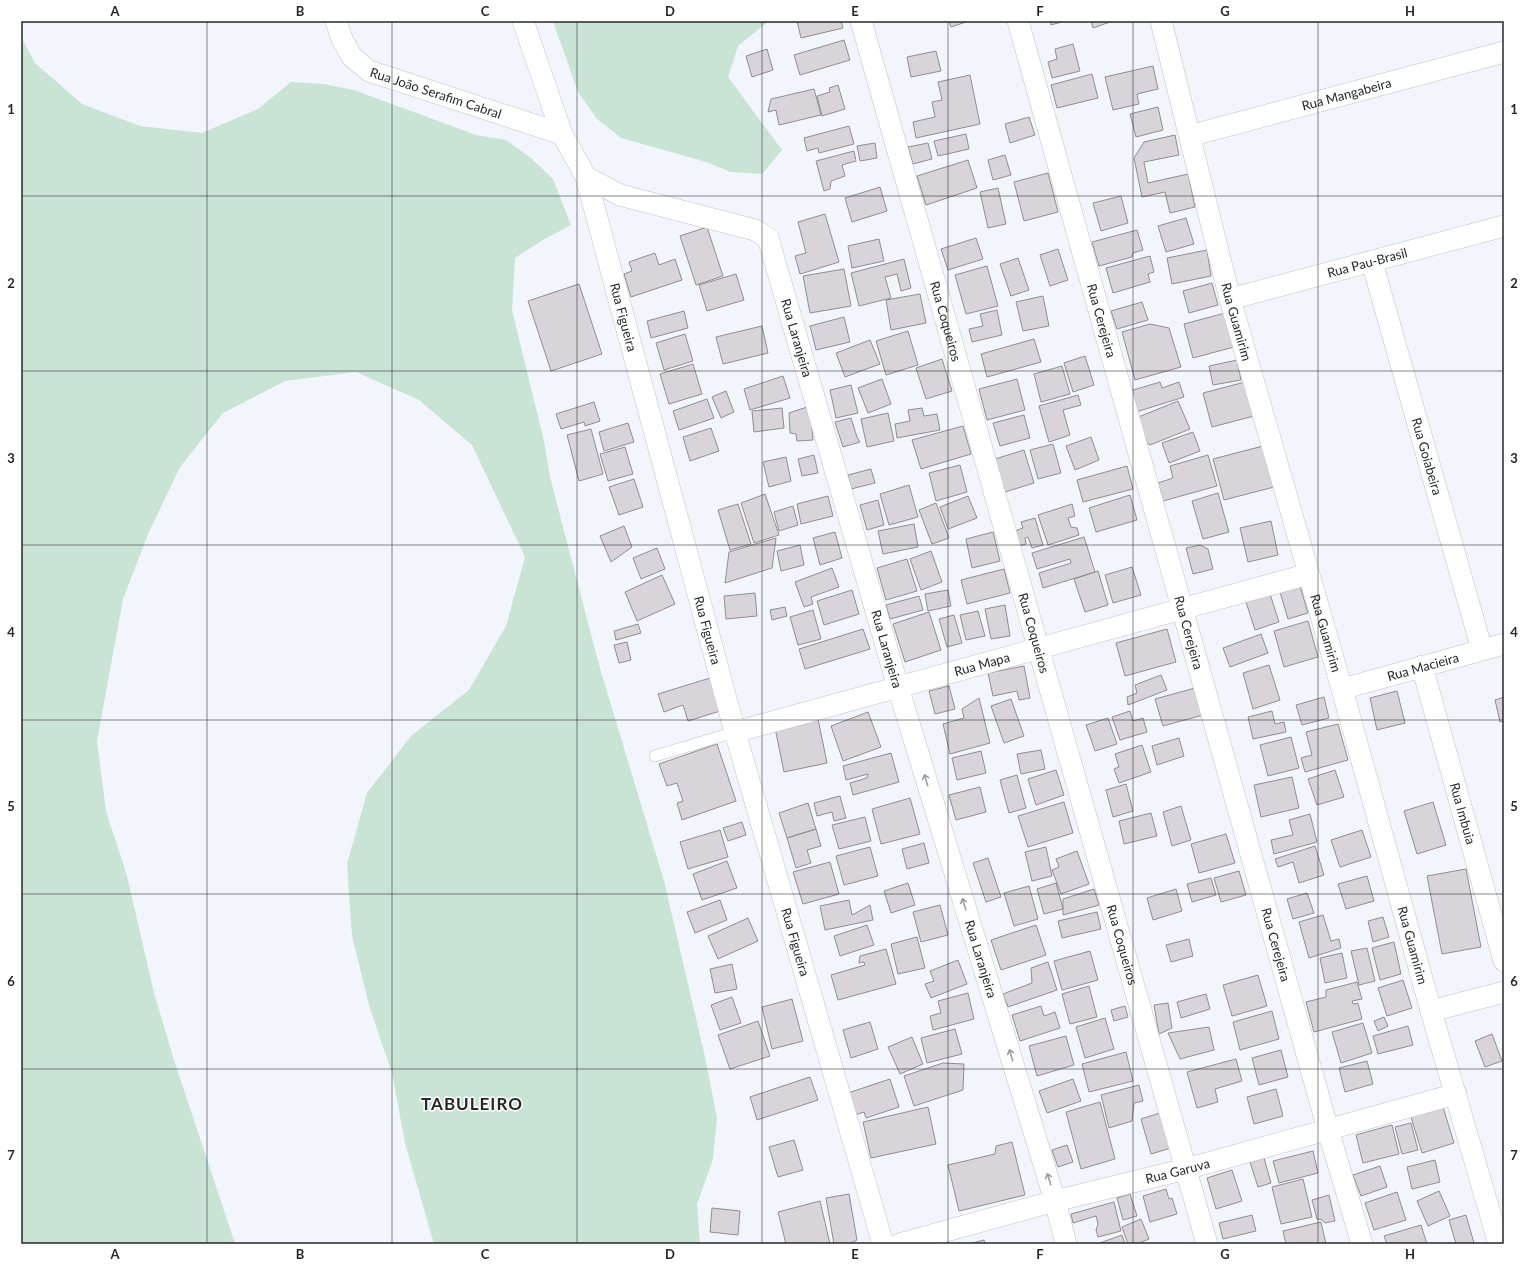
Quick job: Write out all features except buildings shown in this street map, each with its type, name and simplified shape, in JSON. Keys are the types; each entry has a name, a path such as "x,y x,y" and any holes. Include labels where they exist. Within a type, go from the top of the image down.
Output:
{"street":[{"name":"Rua João Serafim Cabral","path":"336,21 342,38 352,57 369,70 562,134"},
{"name":"Rua Figueira","path":"523,21 562,134 586,177 735,732 883,1244"},
{"name":"Rua Coqueiros","path":"861,21 1207,1244"},
{"name":"Rua Cerejeira","path":"1018,21 1328,1130 1362,1244"},
{"name":"Rua Guamirim","path":"1161,21 1230,299 1342,689 1431,1011 1499,1244"},
{"name":"Rua Mangabeira","path":"1189,136 1504,52"},
{"name":"Rua Laranjeira","path":"586,177 620,195 755,230 768,238 898,687 1055,1201 1066,1244"},
{"name":"Rua Pau-Brasil","path":"1230,299 1504,228"},
{"name":"Rua Goiabeira","path":"1372,262 1482,650"},
{"name":"Rua Mapa","path":"735,732 1309,574"},
{"name":"Rua Macieira","path":"1342,689 1504,644"},
{"name":"Rua Imbuia","path":"1422,666 1504,961"},
{"path":"1431,1011 1504,992"},
{"name":"Rua Garuva","path":"899,1244 1055,1201 1186,1169 1456,1094"}],"lane":[{"name":"Rua Mapa","path":"655,756 735,732"}],"green space":[{"path":"553,21 769,21 738,46 728,77 782,150 762,174 731,172 703,161 621,138 597,119 578,92"},
{"path":"21,37 35,63 82,104 140,126 202,133 258,109 291,82 323,84 354,90 476,135 506,140 531,158 553,179 571,225 543,240 515,258 512,310 544,441 550,477 599,665 664,881 705,1057 717,1118 713,1159 697,1204 700,1244 434,1244 405,1143 392,1073 369,1005 352,936 347,864 367,793 411,736 469,690 506,626 525,557 472,445 419,400 356,372 285,381 223,413 180,467 148,534 123,599 97,741 106,811 127,876 154,993 174,1060 235,1244 21,1244"}],"district":[{"name":"TABULEIRO","path":"472,1104"}]}
